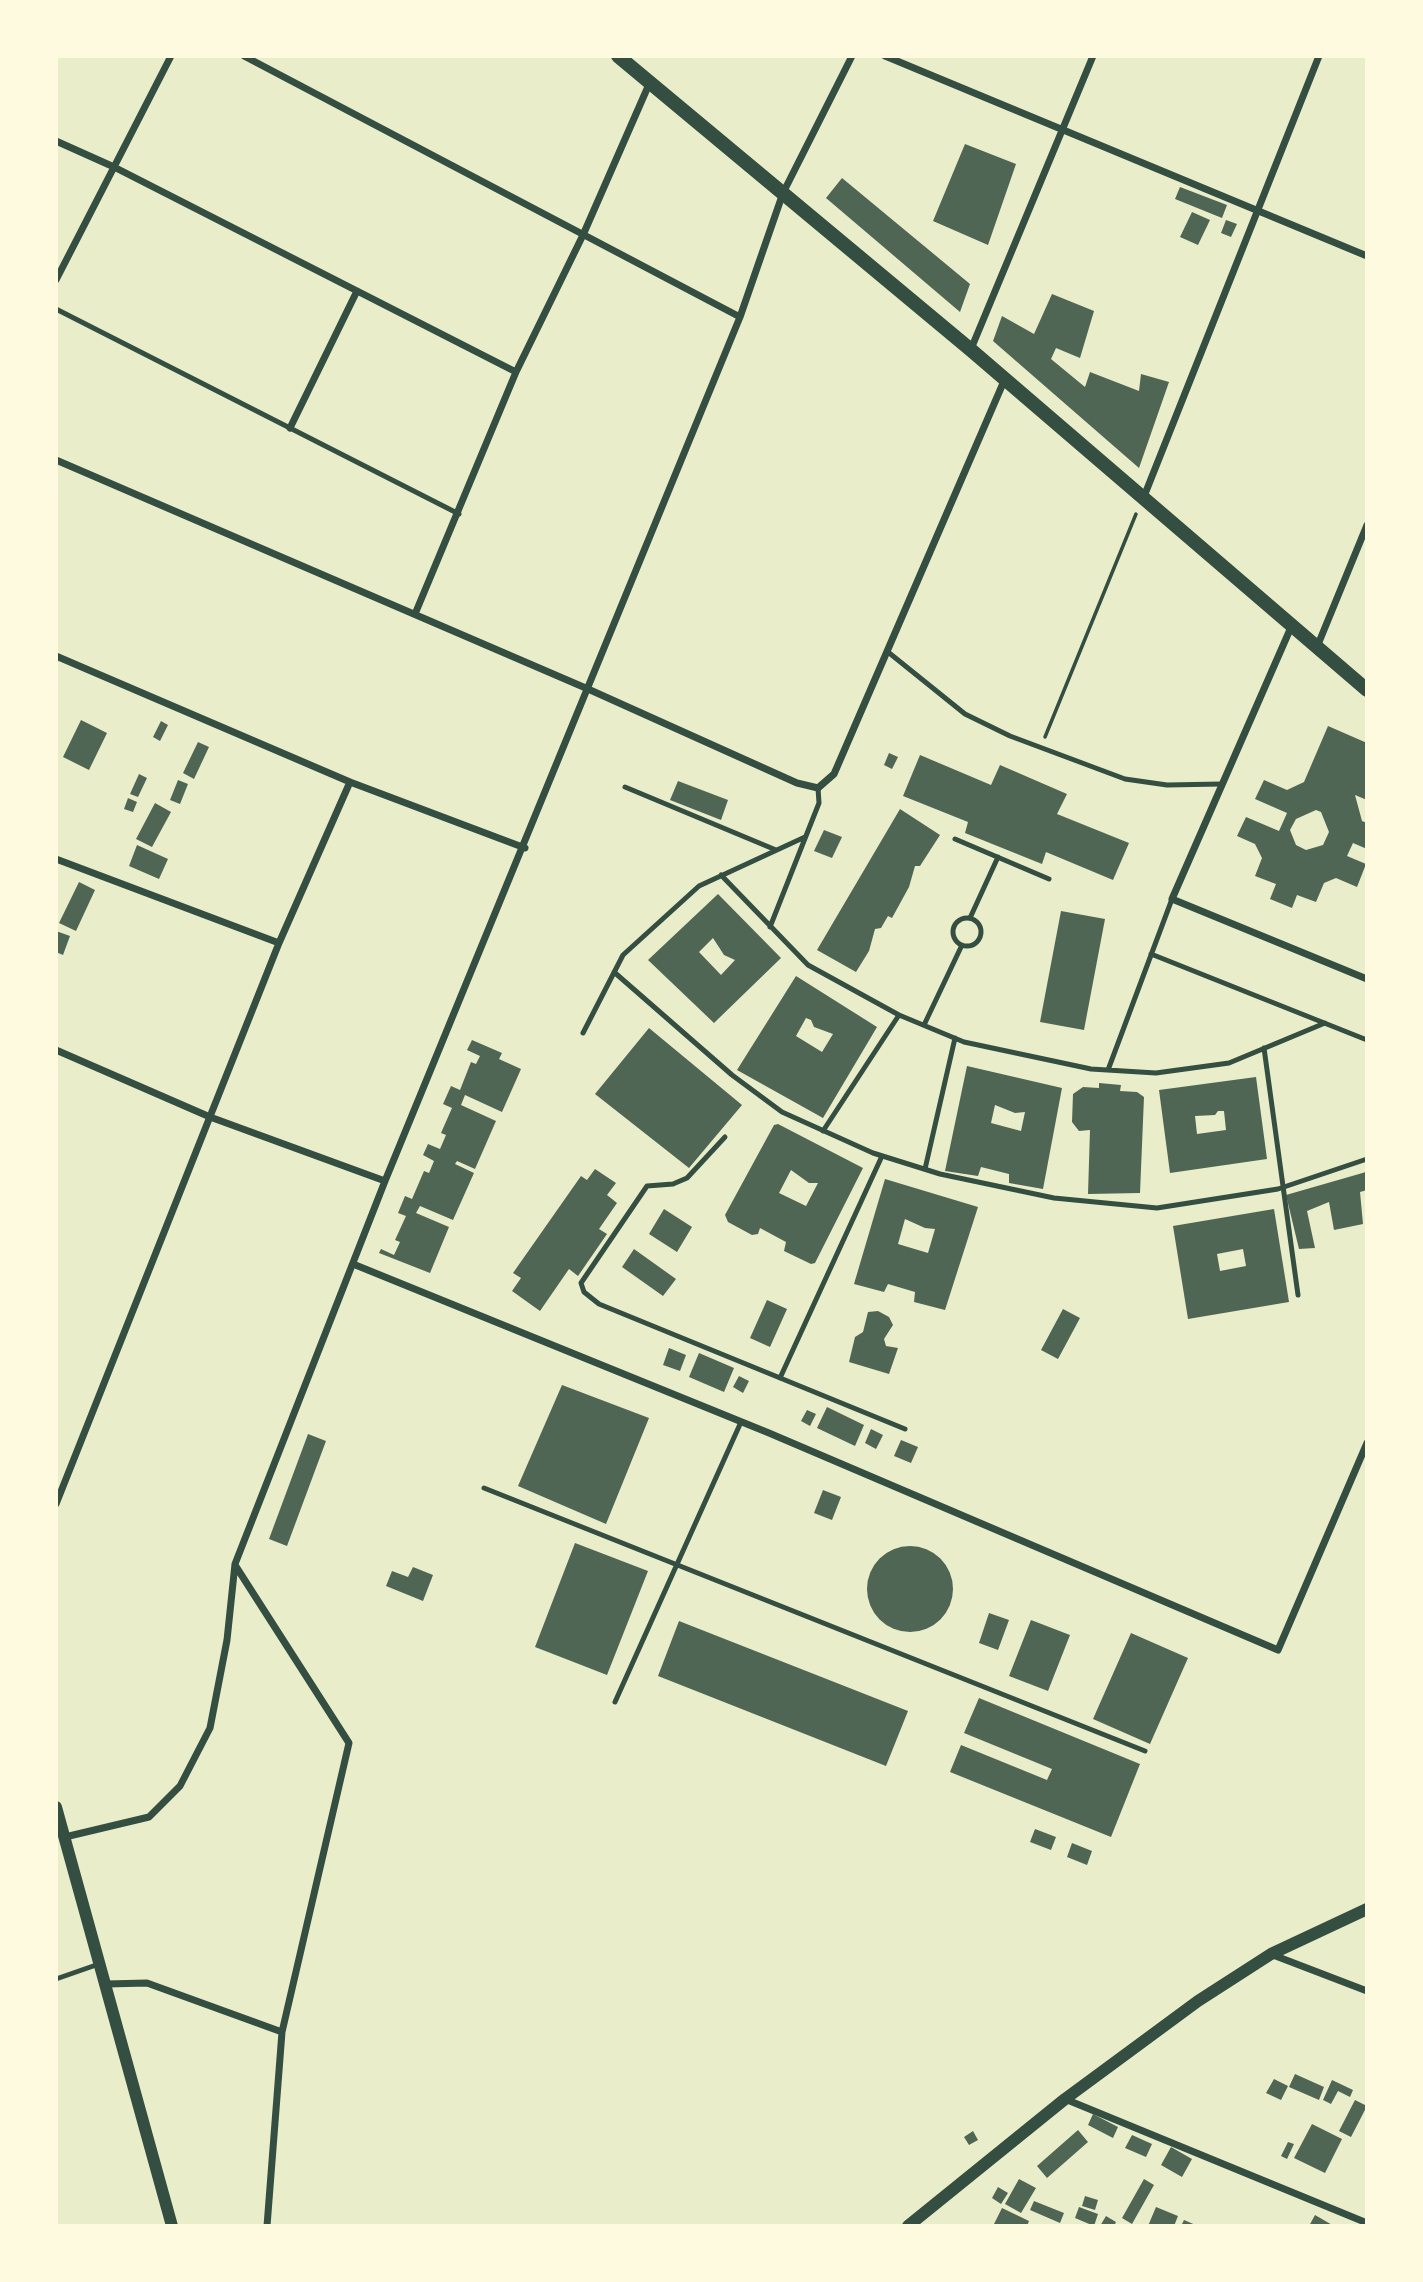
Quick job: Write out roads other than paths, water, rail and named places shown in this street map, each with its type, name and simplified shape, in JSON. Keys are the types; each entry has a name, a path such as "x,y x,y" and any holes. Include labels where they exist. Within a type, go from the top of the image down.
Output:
{"main road":[{"path":"618,56 971,350 1003,381 1367,690"}],"street":[{"path":"56,280 170,56"},
{"path":"244,56 740,317"},
{"path":"65,1837 149,1817 180,1786 210,1728 227,1640 235,1564 385,1181 525,848 740,317 783,193 852,56"},
{"path":"885,56 1367,256"},
{"path":"971,350 1093,56"},
{"path":"1142,499 1256,208 1319,56"},
{"path":"415,614 516,372 583,235 650,82"},
{"path":"56,141 114,167 516,372"},
{"path":"290,428 357,291"},
{"path":"56,460 588,689 797,783 818,788 834,774 1003,381"},
{"path":"1317,647 1367,525"},
{"path":"1292,624 1172,899 1367,979"},
{"path":"56,656 351,782 525,848"},
{"path":"56,1504 279,943 351,782"},
{"path":"56,859 279,943"},
{"path":"56,1051 211,1117 385,1181"},
{"path":"353,1264 741,1422 1278,1650 1367,1443"},
{"path":"235,1564 349,1742 282,2032 267,2226"},
{"path":"56,1807 172,2226"},
{"path":"908,2226 1065,2099 1198,2001 1271,1954 1367,1909"},
{"path":"1271,1954 1367,1991"},
{"path":"107,1984 147,1983 282,2032"},
{"path":"1065,2099 1367,2223"}],"lane":[{"path":"56,309 459,514"},
{"path":"888,652 965,714 1010,736 1125,779 1167,785 1221,784"},
{"path":"625,787 776,850"},
{"path":"769,928 819,803 818,788"},
{"path":"583,1032 623,955 699,886 805,837"},
{"path":"955,839 1049,879"},
{"path":"970,918 998,857"},
{"path":"721,875 769,928 808,965 900,1015 955,1038 1108,1070 1156,1073 1229,1063 1325,1023"},
{"path":"1108,1070 1172,899"},
{"path":"970,918 978,922 981,936 975,944 962,945 954,939 953,930 957,922 970,918"},
{"path":"923,1025 962,945"},
{"path":"1151,954 1367,1040"},
{"path":"614,972 732,1076 782,1112 882,1156 925,1169 1054,1198 1157,1208 1283,1187 1367,1159"},
{"path":"822,1131 900,1015"},
{"path":"925,1169 955,1038"},
{"path":"1264,1048 1298,1295"},
{"path":"725,1137 687,1178 673,1184 647,1186 581,1283 584,1292 599,1304 905,1429"},
{"path":"780,1378 882,1156"},
{"path":"615,1702 741,1422"},
{"path":"484,1488 1145,1751"},
{"path":"56,1979 100,1964"}]}
